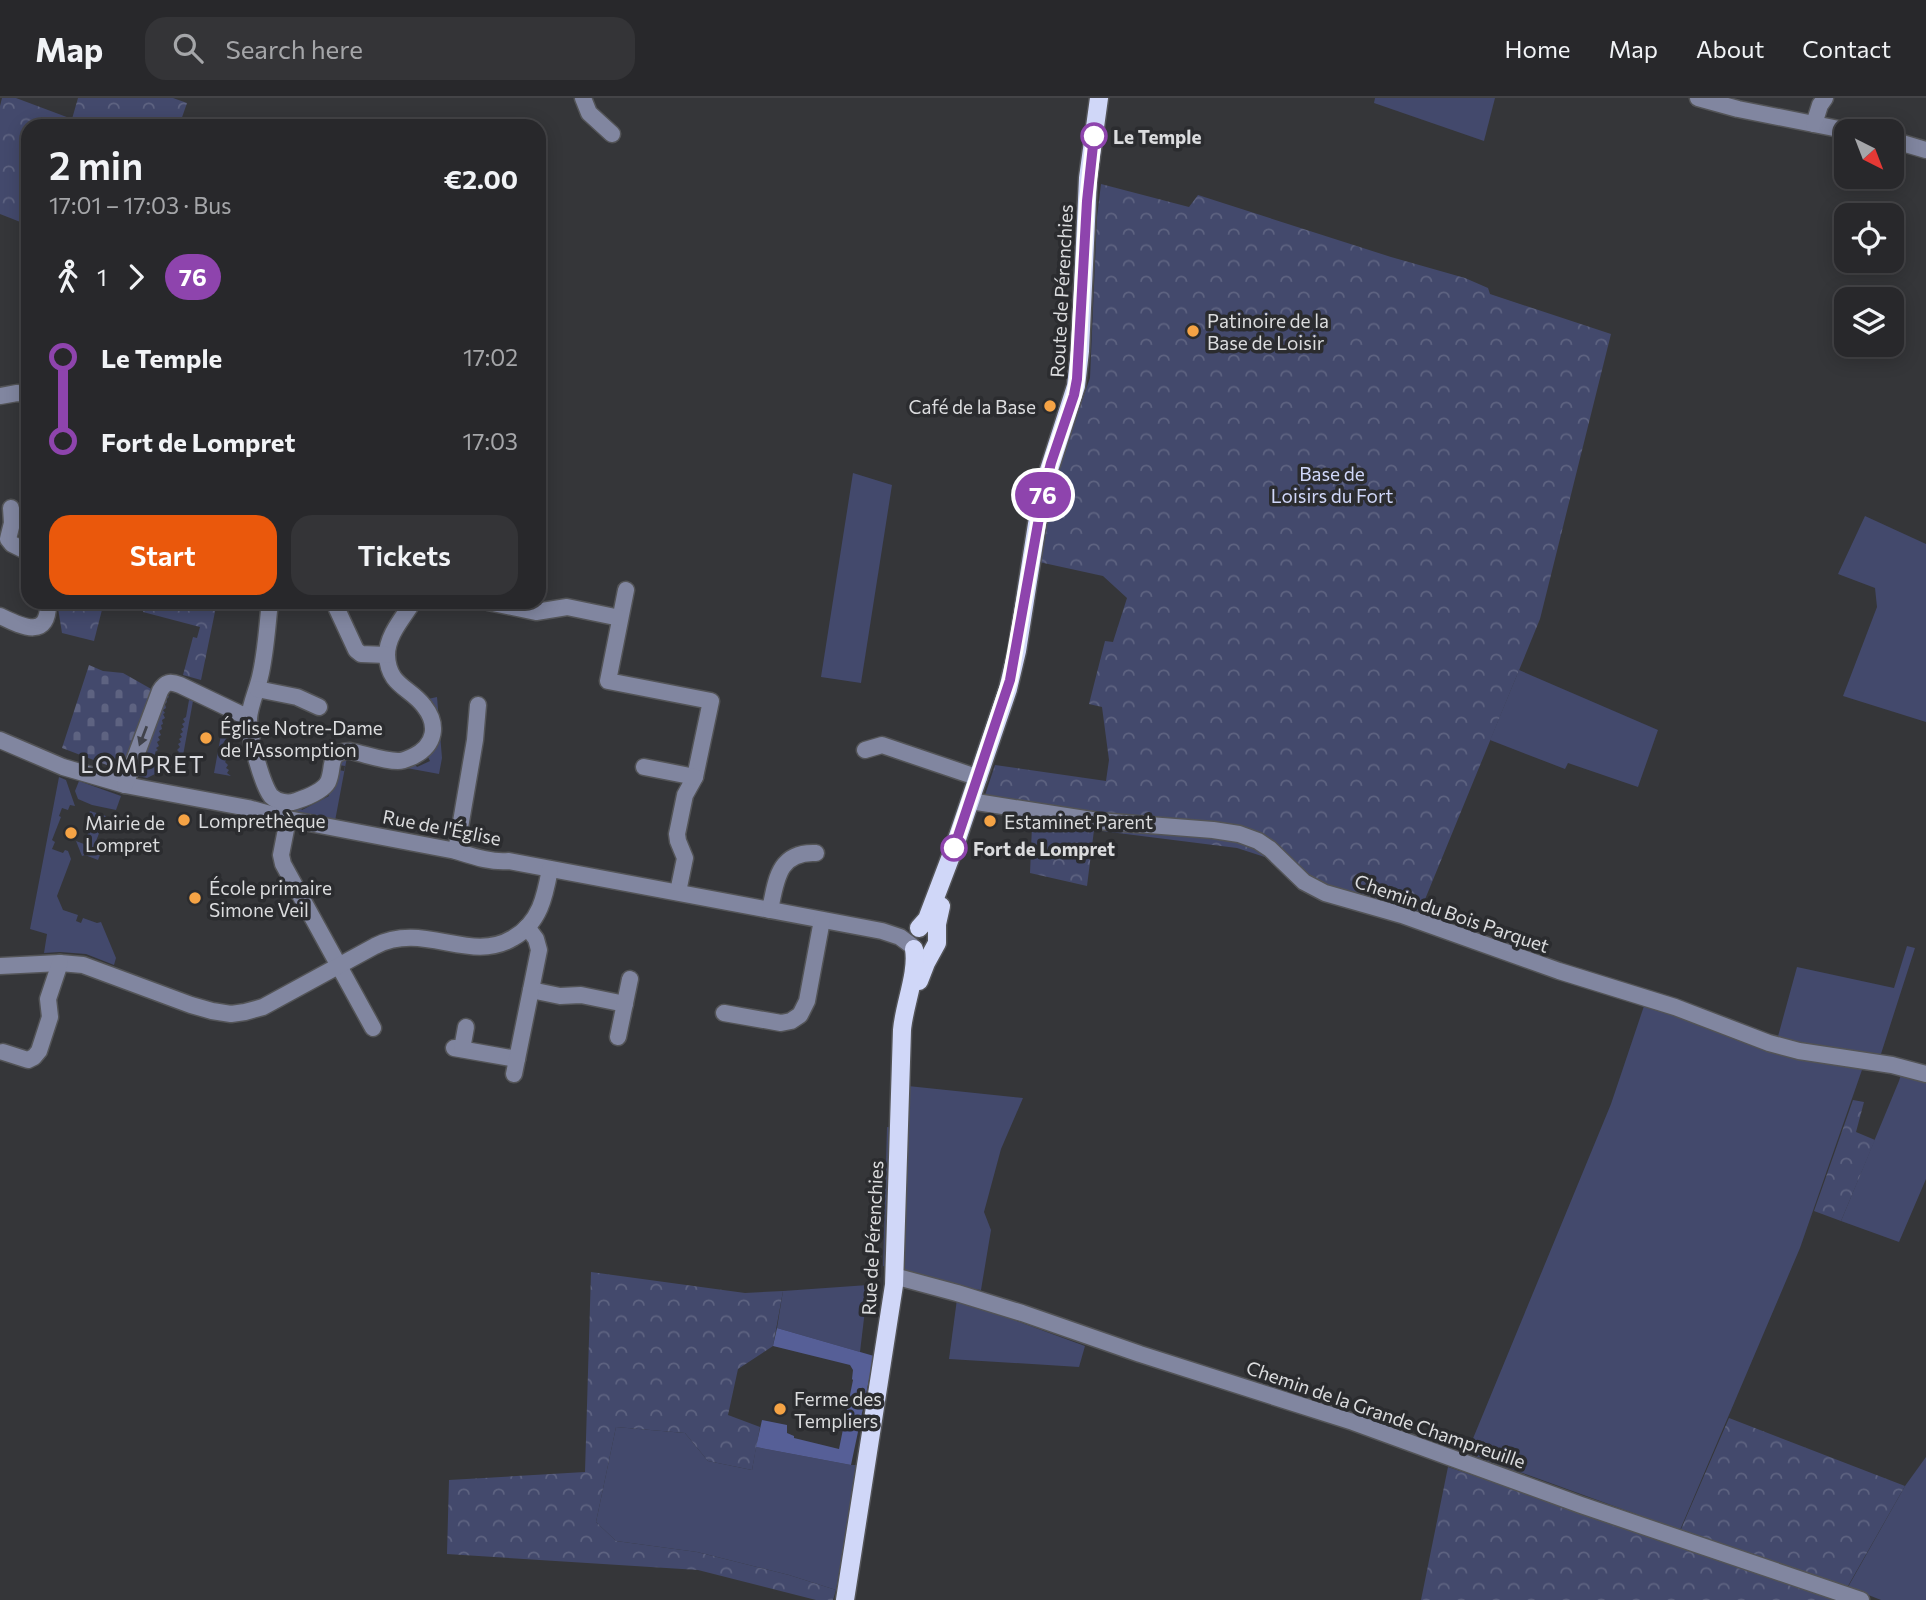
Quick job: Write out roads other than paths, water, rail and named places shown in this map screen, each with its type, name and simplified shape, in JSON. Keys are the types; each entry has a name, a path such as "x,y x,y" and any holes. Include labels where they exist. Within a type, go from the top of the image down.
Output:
{"main road":[{"name":"Route de Pérenchies","path":"898,1127 902,1022 915,963 915,939 927,919 954,848 1010,680 1045,486 1076,386 1088,178 1099,98"},
{"name":"Route de Pérenchies","path":"902,1052 921,976 936,942 939,915 954,848"},
{"path":"915,939 929,929 936,942"},
{"name":"Rue de Pérenchies","path":"845,1600 894,1276 898,1127"}],"street":[{"path":"583,98 589,113 612,134"},
{"path":"1698,98 1738,109 1834,128"},
{"path":"1814,124 1825,98"},
{"path":"1904,144 1926,150"},
{"path":"0,396 21,393"},
{"path":"11,508 12,523 8,539 21,548"},
{"path":"626,590 608,681 710,701 695,777 685,795 677,834 685,858 678,892"},
{"path":"527,609 539,612 567,607 620,618"},
{"path":"0,616 22,627 33,628 45,619 48,609"},
{"path":"269,609 264,654 249,718 258,764 268,791 287,813"},
{"path":"337,609 356,650 361,654 387,655"},
{"path":"373,1028 283,864 281,855 287,813 300,800 323,787 329,779 332,761 336,755 350,751 399,761 421,752 429,744 432,731 428,711 396,681 389,668 387,655 391,638 409,609"},
{"path":"125,785 162,687 167,682 174,682 249,718"},
{"path":"257,689 297,697 319,708"},
{"path":"456,850 475,740 478,705"},
{"name":"Rue de l'Église","path":"0,740 63,767 125,785 287,813 500,862 509,861 678,892 915,939"},
{"path":"865,750 882,746 979,778"},
{"path":"644,767 695,777"},
{"name":"Chemin du Bois Parquet","path":"970,801 1098,821 1239,834 1264,845 1304,882 1325,892 1402,915 1567,974 1675,1007 1769,1044 1892,1065 1926,1074"},
{"path":"770,910 777,878 784,864 800,854 816,853"},
{"path":"0,966 83,964 212,1012 245,1012 263,1007 382,943 400,938 422,937 486,947 507,942 536,917 542,906 550,869"},
{"path":"724,1013 781,1023 800,1015 807,1001 822,920"},
{"path":"466,1027 458,1049 516,1067 539,946 527,927"},
{"path":"3,1052 28,1059 37,1054 50,1017 48,999 60,963"},
{"path":"618,1037 630,979"},
{"path":"531,990 560,996 581,995 625,1004"},
{"name":"Chemin de la Grande Champreuille","path":"894,1276 1038,1318 1140,1354 1318,1410 1581,1505 1861,1600"}],"place":[{"name":"Le Temple","path":"1094,136"},
{"name":"Patinoire de la Base de Loisir","path":"1193,331"},
{"name":"Café de la Base","path":"1050,406"},
{"name":"Église Notre-Dame de l'Assomption","path":"206,738"},
{"name":"Lomprethèque","path":"184,820"},
{"name":"Estaminet Parent","path":"990,821"},
{"name":"Mairie de Lompret","path":"71,833"},
{"name":"Fort de Lompret","path":"954,848"},
{"name":"École primaire Simone Veil","path":"195,898"},
{"name":"Ferme des Templiers","path":"780,1409"}],"district":[{"name":"LOMPRET","path":"143,764"}],"park label":[{"name":"Base de Loisirs du Fort","path":"1332,484"}]}
